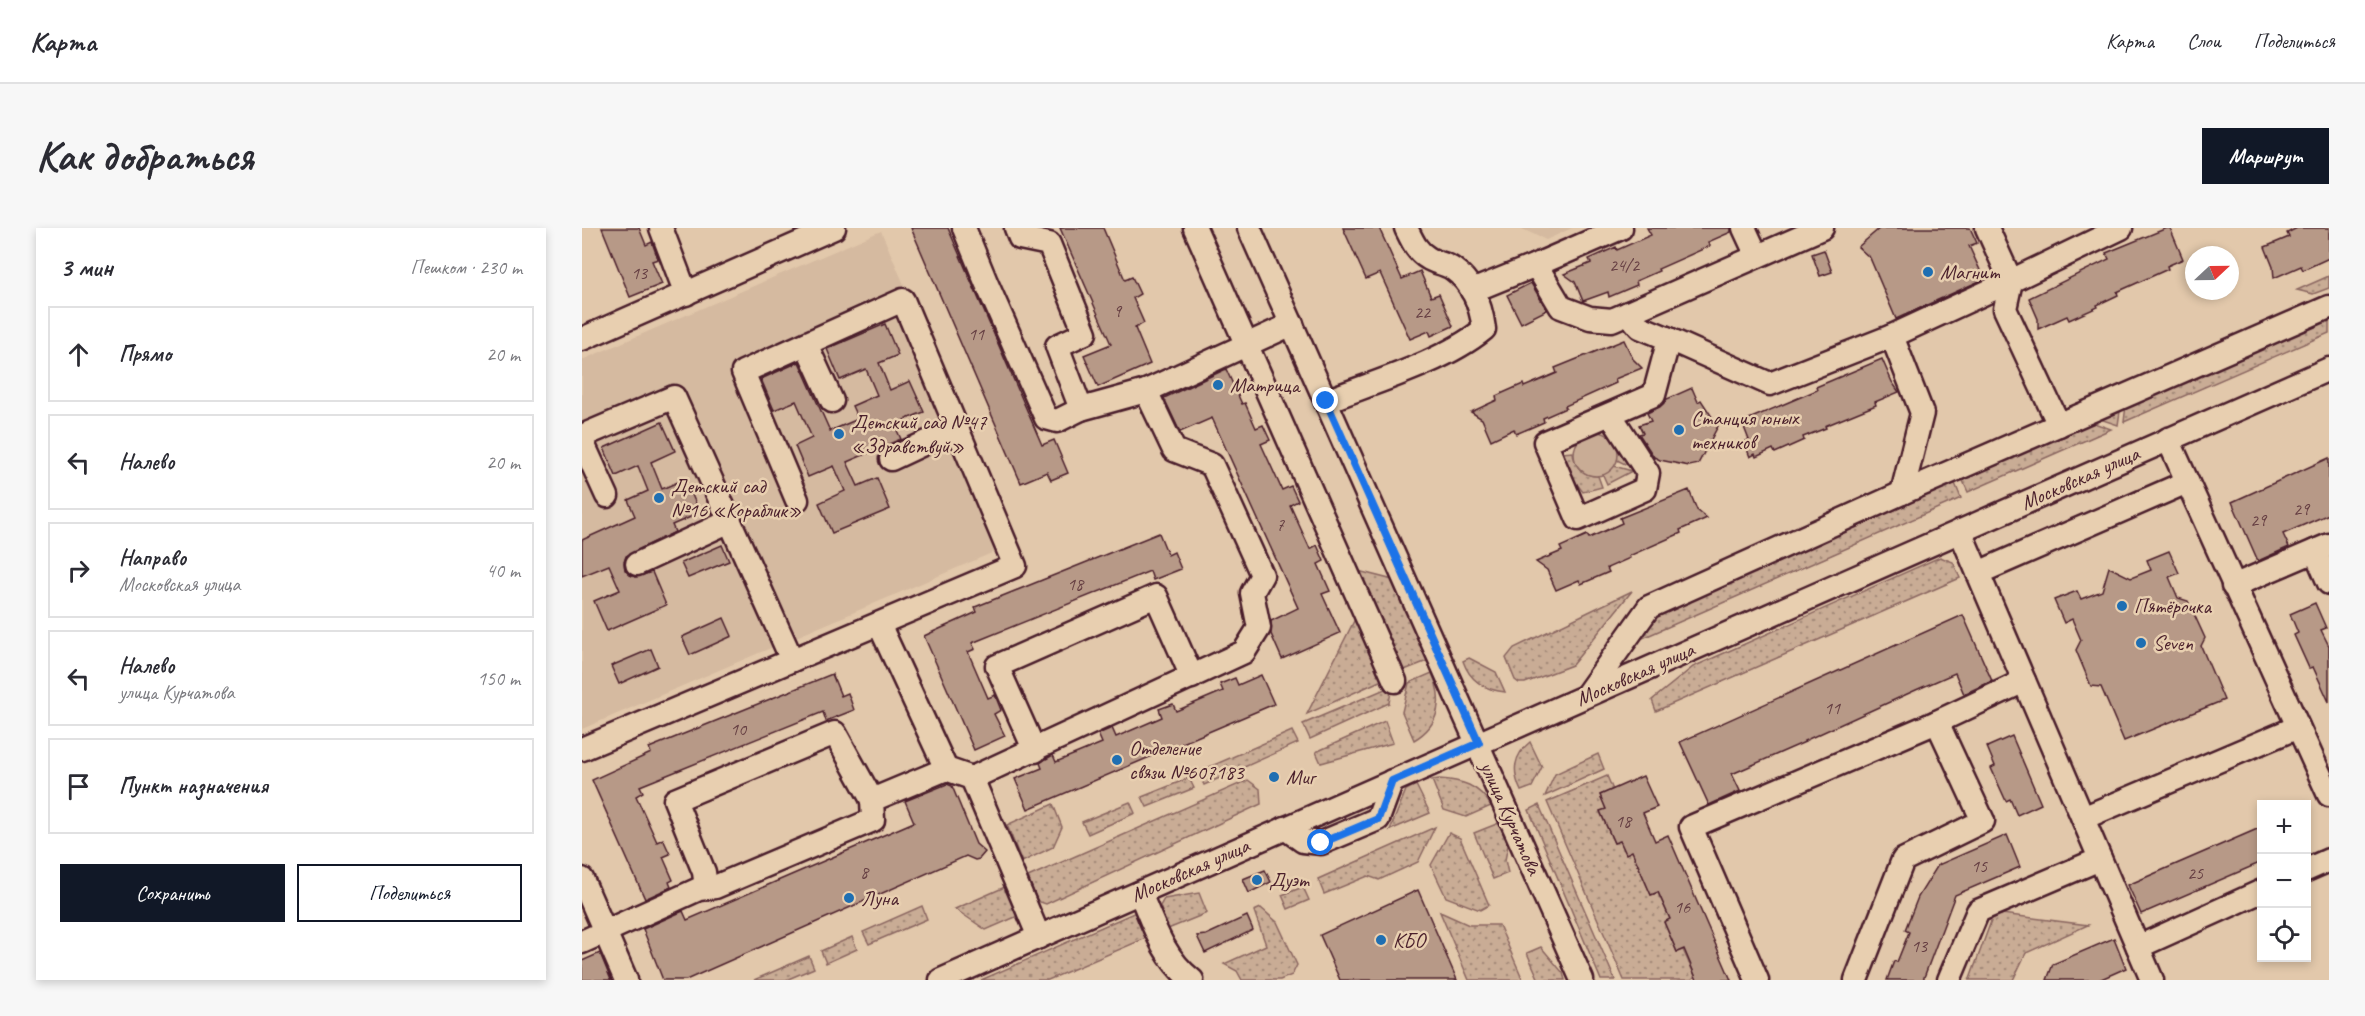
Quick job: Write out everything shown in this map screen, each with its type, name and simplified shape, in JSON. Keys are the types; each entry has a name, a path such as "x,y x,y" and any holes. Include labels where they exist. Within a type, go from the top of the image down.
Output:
{"street":[{"path":"661,228 686,294"},
{"path":"582,339 834,228"},
{"path":"964,228 1046,418 1057,420 1081,409 1146,391 1292,324"},
{"path":"1016,228 1020,238 1049,244 1085,333 1057,346 1081,409"},
{"path":"1195,228 1395,681"},
{"name":"улица Курчатова","path":"1249,228 1582,980"},
{"path":"1326,401 1441,355 1467,342 1484,329 1482,310 1468,282 1453,268 1429,259 1415,246 1406,228"},
{"path":"1473,291 1621,228"},
{"path":"1744,228 1757,256"},
{"path":"1536,266 1561,307 1590,318 1612,320 1822,228"},
{"path":"1987,228 2011,281 2005,309 2059,425"},
{"path":"1628,313 1640,327 1770,384 1892,336 2121,228"},
{"path":"582,749 1015,566 903,300 743,372 797,500"},
{"path":"1586,695 1648,607 1902,493 2329,307"},
{"path":"1892,336 1922,413 1902,493"},
{"path":"1610,414 1648,473 1645,489 1578,519 1545,442 1654,395 1669,339"},
{"path":"806,344 832,401"},
{"name":"Московская улица","path":"941,980 2329,369"},
{"path":"872,800 946,769 972,778 1035,751 1244,652 1259,628 1252,593 1262,575 1212,465 1174,450 1146,391"},
{"path":"607,496 582,439 674,397 792,660"},
{"path":"891,459 957,428"},
{"path":"2168,440 2329,795"},
{"path":"1978,573 2187,482"},
{"path":"637,564 730,521"},
{"path":"1960,531 2138,947 2149,979"},
{"path":"2233,586 2322,548 2329,583"},
{"path":"1035,751 997,666 1156,596 1192,677"},
{"path":"879,624 946,769"},
{"path":"1757,980 1691,827 1936,722 2024,681"},
{"path":"1856,980 1904,860 1983,821 1936,722"},
{"path":"2083,818 2298,727"},
{"path":"582,942 699,889 715,887 873,820 872,800 835,733 675,800 704,872 706,888"},
{"path":"972,778 1039,937"},
{"path":"1949,980 1978,911 2100,860"},
{"path":"2311,868 2329,860"},
{"path":"582,879 626,980"},
{"path":"1140,893 1162,944 1183,973 1192,980"},
{"path":"2138,947 2257,893"}],"shaded area":[{"path":"1520,228 1572,228 1546,240"},
{"path":"881,231 1015,543 582,729 582,360"},
{"path":"2329,276 2329,288 2313,294 2297,290"},
{"path":"2329,308 2329,333 2124,422 2127,397"},
{"path":"2122,398 2118,425 2085,414"},
{"path":"2080,418 2111,429 1968,492 1959,472"},
{"path":"1593,425 1609,430 1629,466 1617,460 1616,448 1611,440 1592,432"},
{"path":"1596,432 1612,438 1618,454 1612,470 1596,476 1580,470 1574,454 1580,438"},
{"path":"1573,452 1580,470 1598,476 1602,487 1583,492 1570,475 1562,453"},
{"path":"1614,466 1632,471 1607,484 1603,475"},
{"path":"1952,476 1961,498 1636,641 1659,607"},
{"path":"1940,557 1953,562 1960,578 1656,711 1652,700 1693,667"},
{"path":"1358,571 1397,581 1432,659 1402,671"},
{"path":"1632,591 1572,665 1525,683 1515,680 1506,658 1514,648"},
{"path":"1355,619 1382,680 1307,714"},
{"path":"1469,658 1496,672 1505,692 1484,687 1474,679 1463,661"},
{"path":"1432,673 1438,693 1437,711 1429,727 1414,740 1402,712 1409,683"},
{"path":"1392,686 1389,703 1310,739 1303,724"},
{"path":"1385,721 1393,743 1321,763 1316,752"},
{"path":"1292,731 1298,743 1204,785 1198,772"},
{"path":"1530,742 1542,767 1532,787 1521,791 1515,771 1517,759"},
{"path":"1598,754 1604,769 1545,796 1555,774"},
{"path":"1607,776 1613,790 1600,795 1606,809 1600,812 1614,843 1620,841 1638,848 1638,865 1651,895 1658,893 1670,919 1664,922 1677,952 1683,950 1695,976 1691,980 1624,980 1547,802"},
{"path":"1189,778 1194,788 1147,807 1142,797"},
{"path":"1248,780 1260,789 1261,804 1046,904 1037,901 1028,877"},
{"path":"1432,780 1455,781 1475,788 1491,806 1466,817 1444,810"},
{"path":"1416,785 1430,813 1390,830 1406,790"},
{"path":"1130,802 1135,813 1088,834 1082,822"},
{"path":"1053,804 1062,827 1053,847 1022,862 1007,825"},
{"path":"1539,805 1615,980 1601,980 1529,810"},
{"path":"1499,823 1508,845 1505,860 1508,873 1493,879 1474,833"},
{"path":"1435,827 1418,862 1379,880 1368,876 1324,894 1318,879"},
{"path":"1449,833 1460,838 1489,905 1480,910 1446,897 1431,865"},
{"path":"1007,886 1020,915 986,930 955,909"},
{"path":"1303,887 1309,900 1288,909 1282,895"},
{"path":"1199,893 1207,913 1168,929 1160,906 1164,899"},
{"path":"922,906 927,919 869,944 863,932"},
{"path":"1261,908 1277,922 1297,965 1292,975 1280,980 1242,980 1237,971 1224,964 1266,945 1254,911"},
{"path":"1136,912 1151,936 1048,980 981,980"},
{"path":"1440,912 1469,925 1499,925 1523,980 1469,980"},
{"path":"1994,913 2088,925 2026,953 2013,980 1968,980"},
{"path":"852,937 857,949 826,963 821,951"},
{"path":"1541,947 1563,973 1565,980 1539,980 1527,953"},
{"path":"809,956 814,968 786,980 754,980"}],"building":[{"path":"602,228 639,228 646,245 652,242 658,259 652,261 662,284 630,297"},
{"path":"911,228 948,228 1042,445 1054,440 1068,473 1051,480 1047,472 1021,483"},
{"path":"1060,228 1103,228 1125,280 1132,277 1140,294 1133,298 1144,323 1135,328 1150,364 1098,387 1084,355 1111,344"},
{"path":"1343,228 1379,228 1402,279 1420,271 1431,297 1439,294 1453,326 1431,336 1429,331 1410,339 1380,273 1366,279"},
{"path":"1647,228 1731,228 1731,232 1708,242 1710,246 1636,281 1637,285 1609,297 1608,292 1583,301 1575,282 1564,274 1591,263 1589,259 1651,235"},
{"name":"Магнит","path":"1880,228 1970,228 1977,243 1969,246 1984,279 1896,319 1870,258 1858,247"},
{"path":"2170,228 2183,259 2167,266 2168,269 2117,292 2118,295 2097,305 2098,307 2069,320 2067,316 2038,329 2038,319 2029,298 2109,259 2106,253"},
{"path":"2297,228 2329,228 2329,258 2303,270 2301,266 2274,278 2273,267 2265,247 2289,237 2287,233"},
{"path":"1824,250 1832,272 1820,276 1812,254"},
{"path":"1531,283 1547,310 1521,323 1507,295"},
{"path":"885,324 898,355 879,363 890,390 910,381 924,412 894,424 901,439 847,462 858,486 877,478 890,509 832,533 819,503 845,491 834,466 808,477 795,446 812,438 796,401 774,410 761,379 799,362 830,431 858,419 852,406 877,395 866,369 840,380 827,349"},
{"path":"1624,340 1633,359 1642,368 1615,379 1616,383 1543,418 1544,422 1516,434 1514,429 1491,440 1482,419 1471,412 1497,400 1496,396 1557,373 1555,368"},
{"path":"1882,359 1899,392 1875,402 1876,405 1825,426 1826,428 1803,437 1804,440 1775,453 1773,449 1756,457 1755,454 1750,457 1744,442 1749,440 1742,422"},
{"path":"1226,369 1256,428 1263,425 1270,440 1261,444 1282,490 1291,486 1298,501 1290,505 1310,549 1317,545 1324,561 1318,564 1330,591 1322,594 1340,633 1282,659 1271,634 1271,621 1298,608 1212,418 1180,432 1164,398"},
{"name":"Станция юных техников","path":"1692,388 1698,402 1701,400 1718,426 1698,464 1689,466 1660,460 1654,457 1639,434 1643,433 1639,425 1651,421 1647,413 1660,407 1667,399"},
{"path":"662,422 675,451 651,462 662,489 685,479 700,513 672,525 675,532 626,556 625,570 630,575 636,577 652,572 666,605 607,631 594,601 620,590 609,565 582,576 582,540 635,516 628,500 648,491 638,466 616,476 604,448"},
{"path":"2329,458 2329,514 2283,534 2289,547 2258,561 2232,502"},
{"path":"1689,490 1697,510 1707,518 1607,568 1609,572 1581,584 1579,580 1556,590 1547,570 1536,562 1562,551 1560,547 1587,535 1589,538 1622,523 1620,518"},
{"path":"1159,533 1168,555 1174,552 1181,569 1153,580 1150,571 972,643 975,649 968,652 988,698 995,695 1001,710 994,714 1005,736 974,750 924,636 977,612 975,607"},
{"path":"722,545 729,561 688,578 681,563"},
{"name":"Seven","path":"2169,551 2179,573 2169,577 2178,598 2188,601 2205,638 2201,646 2224,700 2124,741 2101,687 2091,686 2076,650 2081,640 2072,619 2064,623 2054,600 2077,591 2081,599 2102,591 2109,567 2131,578 2151,570 2147,560"},
{"path":"2315,603 2326,628 2321,630 2329,646 2329,702 2313,667 2309,668 2294,635 2298,633 2290,614"},
{"path":"1963,615 1992,681 1964,694 1955,673 1916,690 1732,774 1740,791 1709,805 1680,742"},
{"path":"724,618 732,636 690,655 682,637"},
{"path":"651,649 658,666 619,684 611,666"},
{"path":"832,674 841,696 848,693 854,710 826,721 823,712 640,786 643,792 636,796 657,842 663,839 670,854 663,857 673,880 669,882 671,887 645,899 592,780 651,753 649,748"},
{"path":"1261,675 1274,704 1028,809 1015,779 1042,768 1040,763 1046,759 1053,755 1056,762 1102,743 1098,734 1112,728 1116,737 1162,717 1159,709 1173,704 1176,711 1223,691 1220,684 1235,678 1238,685"},
{"path":"2012,736 2041,804 2017,815 2010,799 2006,801 1991,768 1995,766 1987,747"},
{"path":"1643,776 1657,807 1643,813 1655,841 1668,835 1731,980 1697,980 1684,949 1677,952 1664,922 1670,919 1658,892 1651,895 1632,851 1626,854 1620,841 1614,843 1600,811 1606,809 1600,795"},
{"path":"947,784 952,786 976,844 985,852 979,859 975,860 966,856 686,980 663,980 643,929 683,911 687,920 914,822 905,801"},
{"path":"2257,829 2257,864 2141,914 2128,885"},
{"path":"2007,835 2020,867 1955,895 1923,980 1887,980 1909,932 1905,930 1918,897 1938,865"},
{"name":"Дуэт","path":"1265,870 1271,882 1249,893 1243,879"},
{"name":"КБО","path":"1418,890 1457,980 1340,980 1320,935"},
{"path":"1247,916 1253,930 1205,953 1197,936 1206,935"},
{"path":"2114,938 2126,968 2099,980 2047,980 2053,964"},
{"path":"600,953 611,980 582,980 582,961"}],"place":[{"name":"Магнит","path":"1928,272"},
{"name":"Матрица","path":"1218,385"},
{"name":"Станция юных техников","path":"1679,430"},
{"name":"Детский сад №47 «Здравствуй»","path":"839,434"},
{"name":"Детский сад №16 «Кораблик»","path":"659,498"},
{"name":"Пятёрочка","path":"2122,606"},
{"name":"Seven","path":"2141,643"},
{"name":"Отделение связи №607183","path":"1117,760"},
{"name":"Миг","path":"1274,777"},
{"name":"Дуэт","path":"1257,880"},
{"name":"Луна","path":"849,898"},
{"name":"КБО","path":"1381,940"}],"route":[{"path":"1321,843 1378,819 1392,781 1479,743 1326,401"}]}
